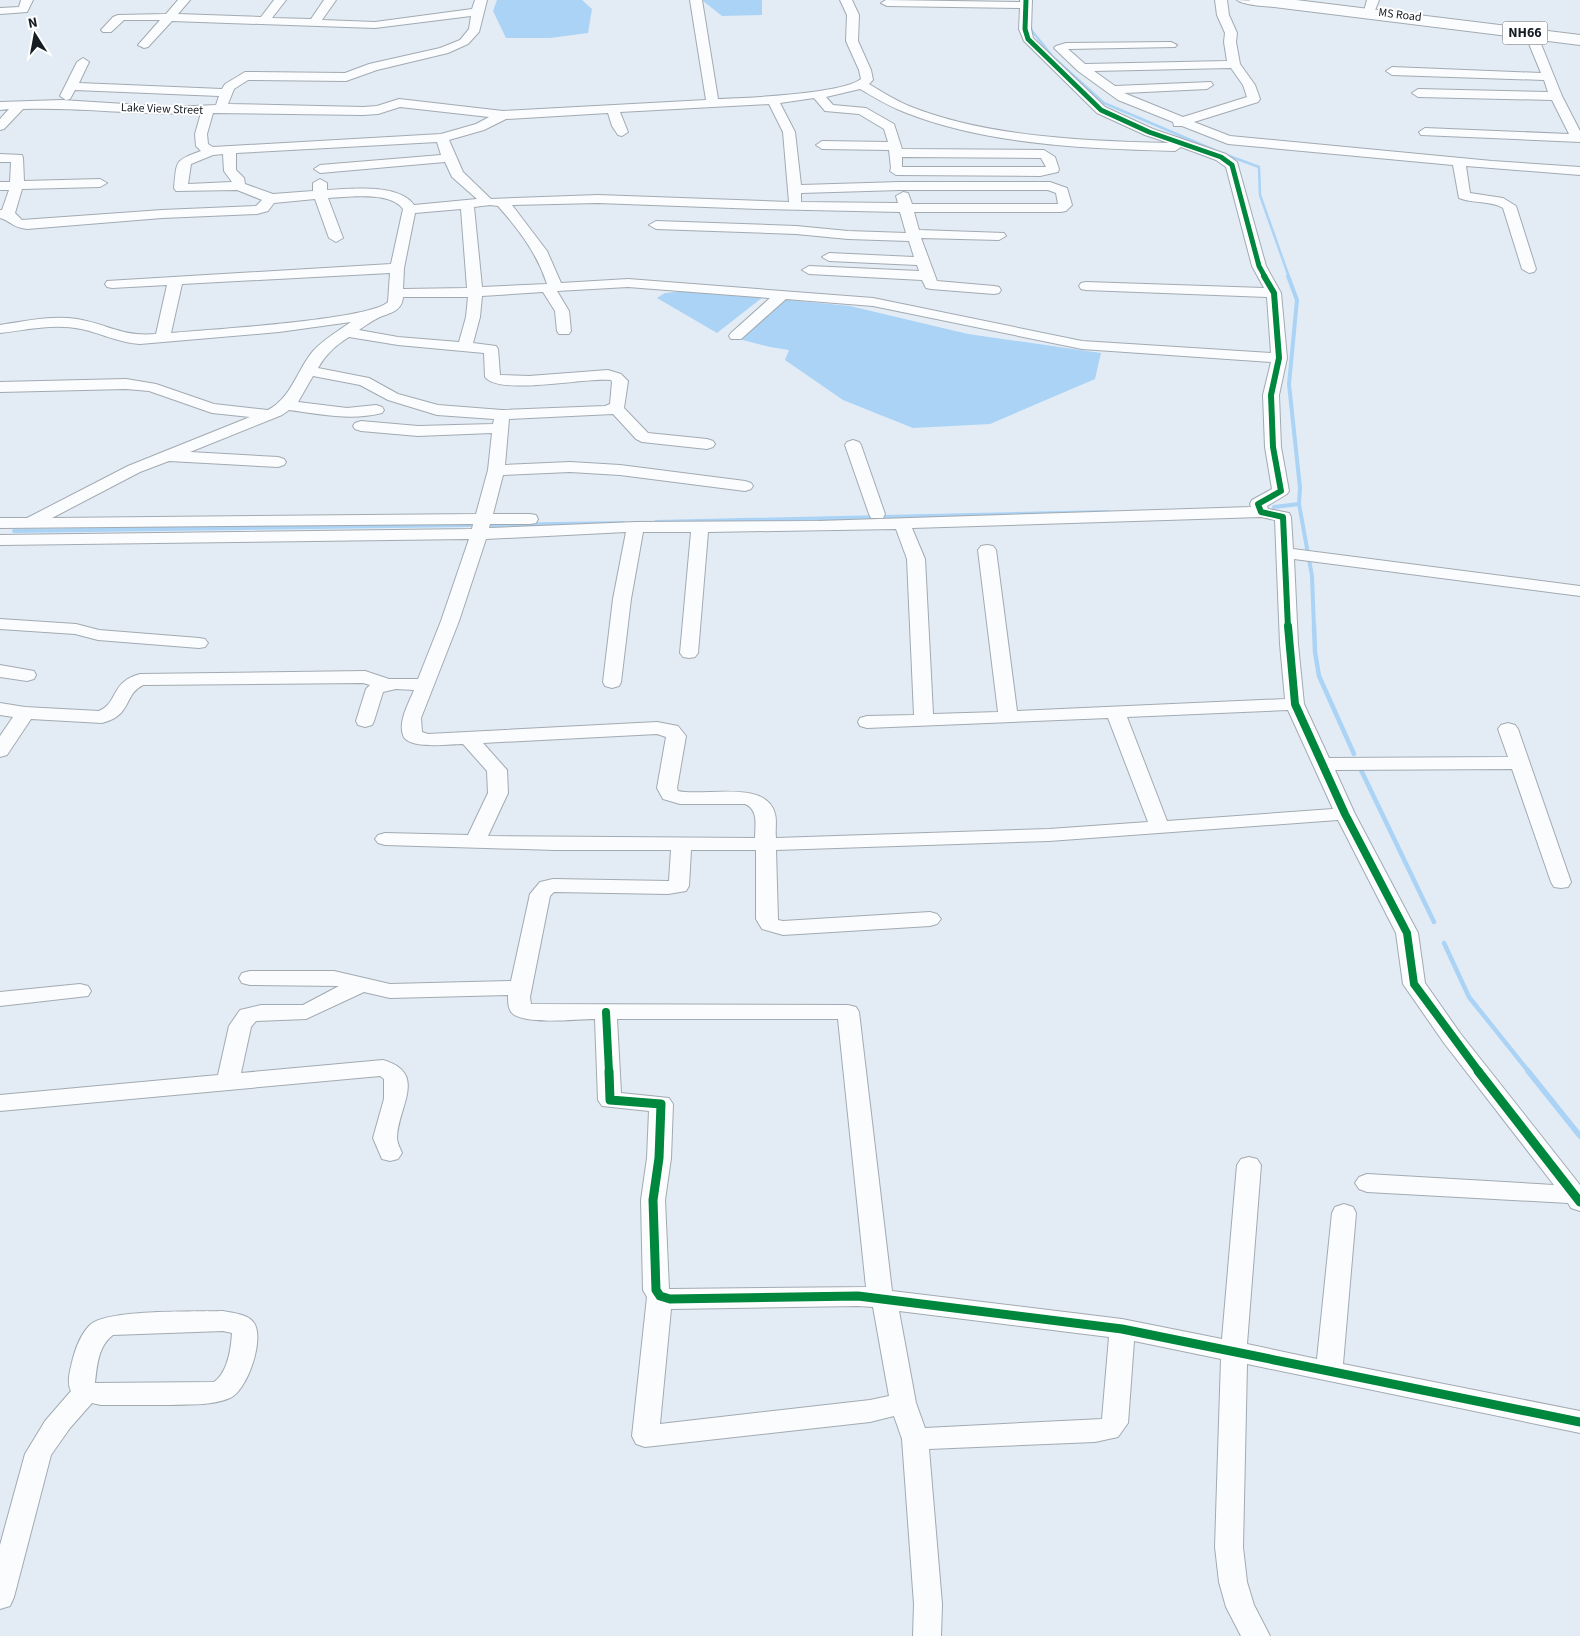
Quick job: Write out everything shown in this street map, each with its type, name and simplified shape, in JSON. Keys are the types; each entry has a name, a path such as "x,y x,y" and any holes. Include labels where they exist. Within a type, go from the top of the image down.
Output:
{"highway":[{"name":"NH66","path":"1257,0 1580,40"}],"street":[{"path":"0,11 23,10 28,0"},
{"path":"144,45 184,0"},
{"path":"264,21 280,0"},
{"path":"314,23 330,0"},
{"path":"696,0 701,50 706,63 705,71 712,104"},
{"path":"211,151 202,146 201,134 214,109 371,111 399,103 411,103 434,108 503,115 773,100 841,91 861,85 866,80 852,41 852,15 846,0"},
{"path":"1158,129 1254,99 1249,85 1234,64 1230,42 1231,33 1223,16 1221,0"},
{"path":"1243,0 1525,33 1579,138"},
{"name":"MS Road","path":"1281,0 1372,6 1525,33"},
{"path":"0,523 700,527 902,523 1260,508 1281,491 1273,447 1271,395 1280,358 1275,323 1274,293 1259,266 1232,165 1221,157 1190,148 1158,129 1101,110 1028,40 1025,30 1026,3 887,3"},
{"path":"107,30 117,19 122,17 388,24 479,6"},
{"name":"Lake View Street","path":"0,106 62,104 172,111 214,109 234,82 245,76 346,76 373,67 444,51 464,42 475,30 479,6"},
{"path":"1171,45 1061,48 1082,68 1132,102 1236,141 1459,162 1580,171"},
{"path":"62,104 83,62"},
{"path":"1082,68 1234,64"},
{"path":"1392,71 1548,77"},
{"path":"861,85 911,110 983,130 1133,147 1190,148"},
{"path":"1113,90 1207,85"},
{"path":"71,86 227,93"},
{"path":"1418,93 1556,96"},
{"path":"817,94 832,109 862,112 891,129 895,150 896,172 908,208 913,236 929,282 935,286 994,290"},
{"path":"773,100 789,132 793,160 796,230"},
{"path":"0,126 21,104"},
{"path":"613,110 622,132"},
{"path":"250,150 253,159 260,161 319,163 442,138 480,127 503,115"},
{"path":"1424,132 1579,138"},
{"path":"442,138 457,174 485,199 485,202"},
{"path":"822,145 895,150 1044,154 1049,157 1053,169 1040,172 957,170 896,172"},
{"path":"273,199 238,186 181,188 183,164 186,160 211,151 250,150 378,152 449,158"},
{"path":"229,151 230,171 239,182 238,186"},
{"path":"378,152 392,196"},
{"path":"0,158 17,158 17,185 3,215 15,218 18,224 27,225 162,214 257,210 264,208 269,200 273,199 352,192 392,196 404,201 410,210 397,268 397,293 392,307 372,315 331,342 318,355 310,371 287,405 270,414 134,469 0,535"},
{"path":"1459,162 1464,195 1471,198 1502,202 1509,206 1529,268"},
{"path":"319,163 320,195 336,238"},
{"path":"0,186 100,183"},
{"path":"410,210 528,199 908,208 1061,208 1065,205 1062,191 1050,186 900,186 794,189"},
{"path":"641,201 656,225 664,243"},
{"path":"502,202 536,243 548,265 552,288 562,311 564,331"},
{"path":"465,346 473,317 475,293 467,205"},
{"path":"656,225 796,230 838,234 999,236"},
{"path":"921,261 809,263 927,276"},
{"path":"112,284 397,268"},
{"path":"162,338 176,280"},
{"path":"397,293 475,293 628,283 783,294 873,302 1082,345 1280,358"},
{"path":"1086,286 1274,293"},
{"path":"736,336 783,294"},
{"path":"0,329 68,323 86,326 125,339 162,338 279,328 372,315"},
{"path":"345,332 398,341 491,349 492,373 498,379 529,381 604,375 616,377 620,380 616,408"},
{"path":"310,371 364,381 393,397 438,410 502,421"},
{"path":"0,387 126,384 151,387 212,408 270,414"},
{"path":"287,405 347,413 376,410"},
{"path":"361,426 418,431 607,411 616,408"},
{"path":"616,408 642,436 648,439 707,444"},
{"path":"502,421 496,470 480,526 450,621 412,718 412,734 426,740 658,728 671,730 676,736 667,788 670,795 680,798 745,798 759,803 765,814 767,919 769,924 776,927 793,928 930,919"},
{"path":"854,445 877,514"},
{"path":"166,455 278,462"},
{"path":"496,470 570,467 620,470 745,486"},
{"path":"0,540 877,514 1260,508 1283,517 1295,704 1345,814 1407,933 1414,984 1452,1038 1578,1199"},
{"path":"902,523 916,559 924,720"},
{"path":"612,682 622,600 636,527"},
{"path":"689,653 700,527"},
{"path":"987,550 1008,717"},
{"path":"1284,554 1580,591"},
{"path":"0,624 70,629 98,635 199,643"},
{"path":"0,672 27,675"},
{"path":"0,709 25,713 92,718 109,716 129,685 140,680 365,677 389,685"},
{"path":"365,721 375,690 395,683 425,685"},
{"path":"867,722 1295,704"},
{"path":"1115,712 1160,827"},
{"path":"0,751 25,713"},
{"path":"1508,729 1561,882"},
{"path":"466,737 497,770 498,793 475,842"},
{"path":"1322,764 1521,763"},
{"path":"385,839 555,844 766,844 1049,835 1345,814"},
{"path":"681,844 679,886 668,888 553,885 547,887 540,894 518,1002 520,1008 530,1012 848,1012 882,1299 903,1402 915,1439 928,1604 927,1636"},
{"path":"250,978 334,978 390,991 521,988"},
{"path":"227,1083 240,1026 248,1016 261,1012 306,1012 360,985"},
{"path":"0,999 80,991"},
{"path":"606,1012 610,1100 661,1104 659,1158 653,1200 656,1290 660,1296 670,1299 858,1296 1122,1329 1580,1422"},
{"path":"0,1103 121,1090 227,1083 383,1068 394,1073 396,1089 393,1112 385,1136 390,1153"},
{"path":"1249,1164 1234,1351 1229,1547 1233,1582 1240,1607 1256,1636"},
{"path":"1368,1183 1578,1199"},
{"path":"1329,1372 1344,1213"},
{"path":"660,1296 645,1436 870,1411 903,1402"},
{"path":"223,1321 236,1323 244,1328 246,1337 234,1378 226,1388 214,1393 101,1395 88,1392 82,1387 92,1340 105,1328 117,1325 223,1321"},
{"path":"915,1439 1109,1429 1115,1423 1122,1329"},
{"path":"0,1597 38,1454 60,1419 88,1392"}],"water":[{"path":"497,0 582,0 592,9 588,33 550,38 506,38 493,11"},
{"path":"702,0 762,0 762,15 722,16"},
{"path":"697,290 763,297 717,333 657,298 665,293"},
{"path":"779,299 850,306 968,334 1101,353 1095,379 990,424 913,428 843,400 785,360 789,350 731,337"}],"waterway":[{"path":"1030,24 1032,31 1053,57 1104,103 1214,150"},
{"path":"1224,154 1259,167 1260,195 1289,277"},
{"path":"1288,276 1297,300 1289,384 1300,488 1299,504"},
{"path":"1274,507 1299,504"},
{"path":"1299,504 1312,576 1314,628"},
{"path":"656,522 1108,512"},
{"path":"492,525 624,523"},
{"path":"14,531 470,525"},
{"path":"1314,626 1315,652 1319,676 1354,754"},
{"path":"1361,770 1434,922"},
{"path":"1444,943 1469,997 1529,1072"},
{"path":"1528,1071 1580,1136"}],"cycle path":[{"path":"1026,0 1025,29 1028,39 1101,110 1149,132 1221,157 1232,165 1259,266 1274,293 1279,358 1271,395 1273,447 1281,491 1258,504 1261,512 1283,517 1289,644 1295,704 1345,814 1407,933 1414,984 1452,1038 1580,1202"},
{"path":"606,1012 610,1100 661,1104 659,1158 653,1200 656,1290 660,1296 670,1299 858,1296 1122,1329 1580,1422"}]}
